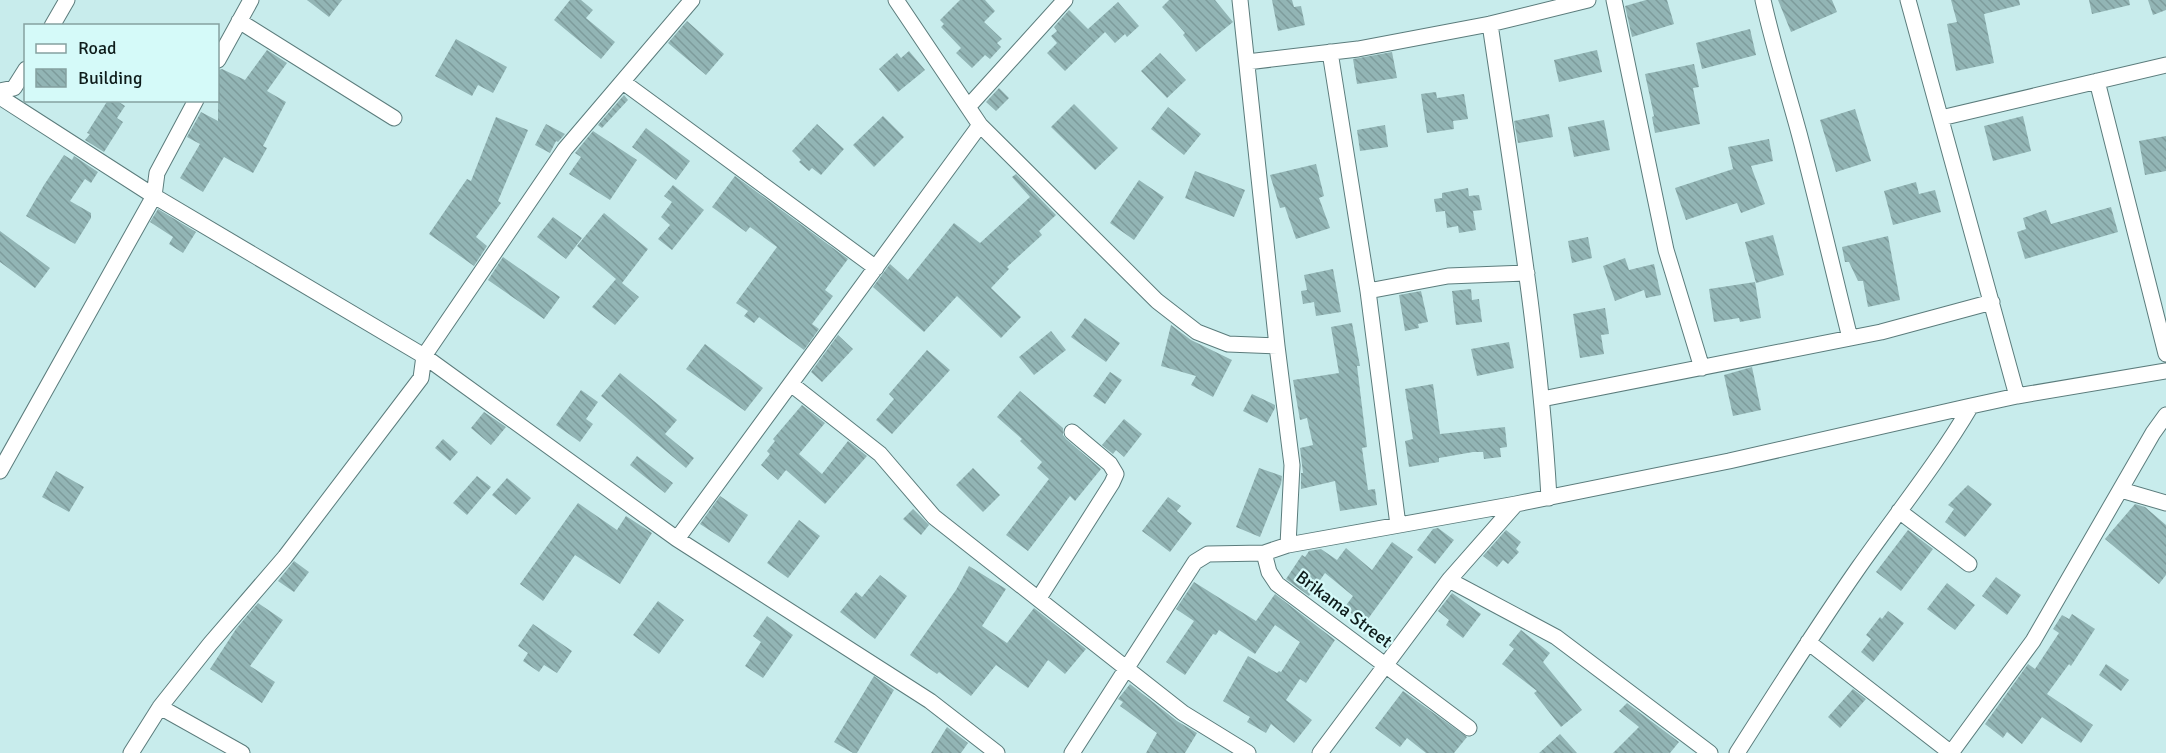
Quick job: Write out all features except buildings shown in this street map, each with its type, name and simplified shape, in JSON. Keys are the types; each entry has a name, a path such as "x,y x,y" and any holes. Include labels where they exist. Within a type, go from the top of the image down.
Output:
{"street":[{"path":"53,24 67,0"},
{"path":"219,58 252,0"},
{"path":"131,753 160,707 217,635 285,557 421,378 424,356 565,149 692,0"},
{"path":"896,0 980,125 1156,302 1197,332 1228,344 1277,345"},
{"path":"968,107 1065,0"},
{"path":"1240,0 1292,465 1288,545"},
{"path":"1247,62 1358,49 1490,24 1588,0"},
{"path":"1614,0 1666,250 1702,368"},
{"path":"1763,0 1775,53 1788,91 1814,189 1850,338"},
{"path":"1908,0 2017,396"},
{"path":"239,21 394,118"},
{"path":"1490,24 1527,273 1542,399 1549,498"},
{"path":"1330,52 1368,291 1398,525"},
{"path":"1941,118 2166,65"},
{"path":"0,92 14,88 24,72"},
{"path":"2097,81 2166,354"},
{"path":"623,82 876,268"},
{"path":"0,97 154,196 424,356 677,539 930,701 997,753"},
{"path":"3,462 154,196 156,173 195,102"},
{"path":"677,539 980,125"},
{"path":"1368,291 1448,276 1527,273"},
{"path":"1542,399 1850,338 1992,302"},
{"path":"1071,753 1195,562 1209,554 1264,553 1288,545 1549,498 1729,461 2017,396 2166,371"},
{"path":"791,384 880,454 934,517 1183,713 1248,753"},
{"path":"1737,753 1808,642 1950,442 1971,406"},
{"path":"1808,642 1951,753 2033,641 2153,433 2166,415"},
{"path":"1039,598 1116,474 1110,465 1072,432"},
{"path":"2121,490 2166,503"},
{"path":"1320,753 1449,580 1516,504"},
{"path":"1899,511 1970,564"},
{"name":"Brikama Street","path":"1264,553 1269,572 1277,584 1469,728"},
{"path":"1449,580 1556,637 1710,753"},
{"path":"160,707 242,753"}]}
